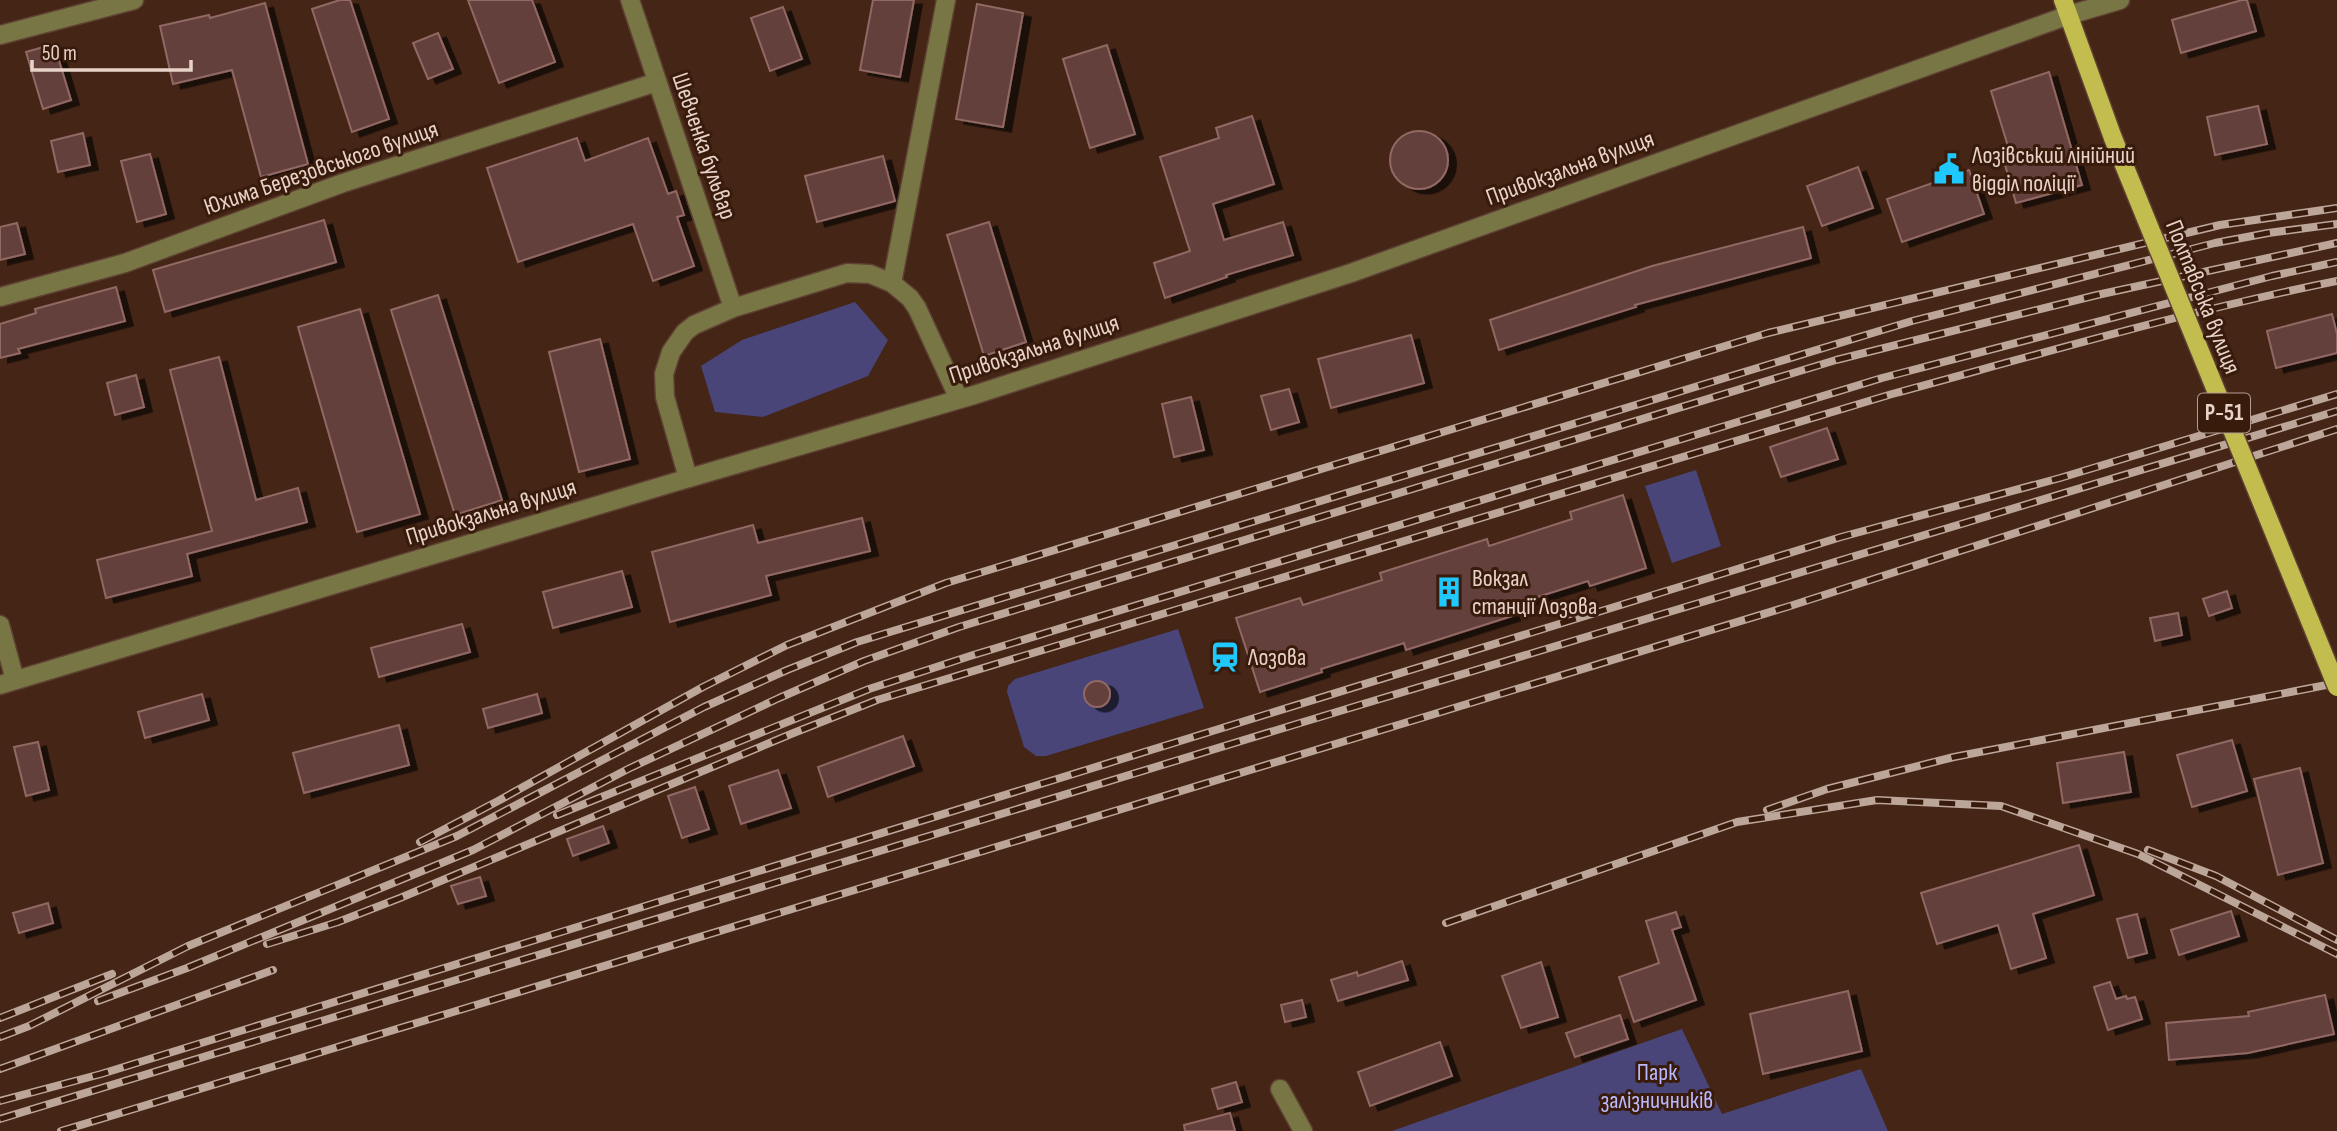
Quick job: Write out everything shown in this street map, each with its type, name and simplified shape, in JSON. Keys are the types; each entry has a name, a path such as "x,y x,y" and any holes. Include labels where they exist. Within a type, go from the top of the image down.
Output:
{"main road":[{"name":"Полтавська вулиця","path":"2066,7 2113,138 2337,687"}],"street":[{"path":"0,35 134,0"},
{"name":"Шевченка бульвар","path":"630,0 733,308"},
{"path":"892,283 946,0"},
{"name":"Привокзальна вулиця","path":"8,682 959,399 1351,273 2066,7 2120,0"},
{"name":"Юхима Березовського вулиця","path":"0,298 125,263 343,183 657,82"},
{"path":"688,478 665,397 664,374 671,352 685,332 704,319 733,308 847,273 870,274 902,290 917,308 959,399"},
{"path":"0,625 8,682"},
{"path":"1280,1089 1303,1131"}],"green space":[{"path":"855,302 888,340 868,376 763,417 715,412 701,366 742,340"},
{"path":"1696,470 1721,546 1672,563 1645,486"},
{"path":"1178,629 1204,708 1046,756 1036,756 1024,747 1007,692 1008,686 1015,679"},
{"name":"Парк залізничників","path":"1682,1029 1722,1114 1861,1069 1888,1131 1392,1131"}],"building":[{"path":"340,0 350,0 389,119 352,132 312,9"},
{"path":"468,0 532,0 555,62 499,83"},
{"path":"873,0 914,0 900,77 860,70"},
{"path":"2247,0 2256,31 2181,53 2172,20"},
{"path":"265,3 308,164 261,177 232,70 173,84 160,26 209,15 210,18"},
{"path":"977,4 1023,13 1003,127 956,119"},
{"path":"783,7 802,59 770,71 751,18"},
{"path":"438,33 453,69 428,79 413,43"},
{"path":"54,44 71,100 43,109 26,52"},
{"path":"1107,45 1135,134 1090,148 1063,59"},
{"path":"2049,72 2082,185 2016,203 2003,158 2011,156 1991,91"},
{"path":"2258,106 2267,144 2215,155 2207,117"},
{"path":"1252,116 1274,184 1213,204 1224,240 1283,222 1293,255 1226,275 1227,277 1165,298 1154,263 1190,251 1160,157 1219,138 1216,128"},
{"path":"1419,131 1430,133 1443,144 1448,160 1446,171 1435,184 1419,189 1408,187 1395,176 1390,160 1392,149 1403,136"},
{"path":"83,133 90,165 58,172 51,141"},
{"path":"577,138 585,161 648,138 668,194 676,191 684,215 677,217 694,266 653,281 633,224 518,262 487,168"},
{"path":"150,154 166,214 137,222 121,161"},
{"path":"883,156 895,201 817,222 805,176"},
{"path":"1858,167 1873,208 1822,226 1807,186"},
{"path":"1969,170 1984,214 1902,242 1887,199"},
{"path":"324,220 336,262 165,312 153,270"},
{"path":"989,222 1026,342 984,356 947,235"},
{"path":"17,223 25,254 0,260 0,227"},
{"path":"1803,227 1811,258 1635,305 1636,307 1499,350 1490,320 1652,266"},
{"path":"116,287 125,321 18,349 20,353 0,358 0,324 36,313 35,309"},
{"path":"438,295 502,500 455,515 391,310"},
{"path":"360,309 420,514 357,532 298,327"},
{"path":"2332,314 2337,334 2337,353 2276,368 2267,331"},
{"path":"1411,335 1424,383 1331,408 1318,359"},
{"path":"600,339 630,459 579,472 549,352"},
{"path":"219,357 256,500 298,488 307,522 187,554 192,576 106,598 97,560 212,531 170,370"},
{"path":"136,375 144,407 115,415 107,383"},
{"path":"1289,389 1299,422 1271,430 1261,396"},
{"path":"1191,397 1204,450 1174,457 1162,404"},
{"path":"1827,428 1838,459 1781,477 1770,447"},
{"name":"Вокзал станції Лозова","path":"1623,495 1646,568 1590,586 1588,581 1509,606 1512,616 1406,650 1404,643 1321,669 1322,672 1260,692 1236,618 1300,598 1303,605 1382,580 1380,573 1487,539 1489,546 1572,519 1570,512"},
{"path":"862,518 870,551 766,576 771,595 670,622 652,552 753,525 758,543"},
{"path":"622,571 632,607 553,628 543,592"},
{"path":"2227,591 2232,608 2209,616 2203,599"},
{"path":"2178,613 2182,635 2155,641 2150,618"},
{"path":"462,624 470,652 379,677 371,648"},
{"path":"1097,681 1106,685 1110,694 1106,703 1097,707 1088,703 1084,694 1088,685"},
{"path":"202,694 209,720 145,738 138,712"},
{"path":"537,694 542,713 488,728 483,709"},
{"path":"399,725 409,765 304,793 293,753"},
{"path":"903,736 914,766 828,797 818,767"},
{"path":"2232,740 2247,791 2192,807 2177,755"},
{"path":"38,742 49,790 26,796 14,747"},
{"path":"2124,752 2131,792 2063,803 2057,763"},
{"path":"2300,768 2323,863 2278,875 2254,779"},
{"path":"778,770 791,808 741,824 729,786"},
{"path":"695,787 709,829 682,838 668,796"},
{"path":"603,826 609,843 573,856 567,839"},
{"path":"2079,845 2094,895 2033,914 2046,958 2011,969 1998,925 1937,944 1921,893"},
{"path":"480,877 486,896 458,904 451,886"},
{"path":"48,903 53,923 19,933 13,913"},
{"path":"2231,911 2239,936 2179,955 2171,930"},
{"path":"1676,912 1681,927 1672,930 1696,1000 1634,1022 1619,977 1659,963 1646,921"},
{"path":"2137,914 2147,953 2128,958 2117,919"},
{"path":"1402,961 1408,980 1338,1001 1331,980 1357,972 1358,976"},
{"path":"1541,962 1558,1017 1521,1028 1502,976"},
{"path":"2110,982 2116,999 2135,997 2142,1019 2108,1030 2094,987"},
{"path":"1848,991 1862,1051 1763,1074 1750,1014"},
{"path":"2325,995 2334,1034 2248,1053 2169,1060 2166,1023 2249,1016 2248,1012"},
{"path":"1302,1000 1306,1017 1285,1022 1281,1005"},
{"path":"1620,1015 1628,1039 1575,1057 1566,1033"},
{"path":"1440,1042 1452,1076 1370,1106 1358,1072"},
{"path":"1236,1082 1242,1102 1218,1109 1212,1089"},
{"path":"1230,1113 1235,1131 1185,1131 1184,1125"}],"railway":[{"path":"420,842 703,687 787,645 946,583 1768,333 2220,225 2337,208"},
{"path":"0,1037 29,1026 188,946 457,836 704,707 857,642 1912,321 2215,243 2337,224"},
{"path":"98,1001 187,968 473,850 628,769 779,698 864,661 959,627 1836,360 2097,295 2337,243"},
{"path":"557,815 869,689 970,656 1882,378 2272,276 2337,262"},
{"path":"267,944 338,922 400,898 877,700 1892,394 2169,319 2337,281"},
{"path":"0,1101 101,1074 1841,537 2060,478 2337,394"},
{"path":"0,1119 2337,411"},
{"path":"61,1131 1790,606 2337,429"},
{"path":"1767,810 1827,789 1954,757 2337,683"},
{"path":"1446,923 1737,822 1877,800 2001,806 2138,854 2337,954"},
{"path":"2148,850 2216,876 2337,940"},
{"path":"0,1069 273,970"},
{"path":"0,1018 112,974"}],"place":[{"name":"Лозівський лінійний відділ поліції","path":"1949,169"},
{"name":"Вокзал станції Лозова","path":"1449,592"},
{"name":"Лозова","path":"1225,657"}]}
